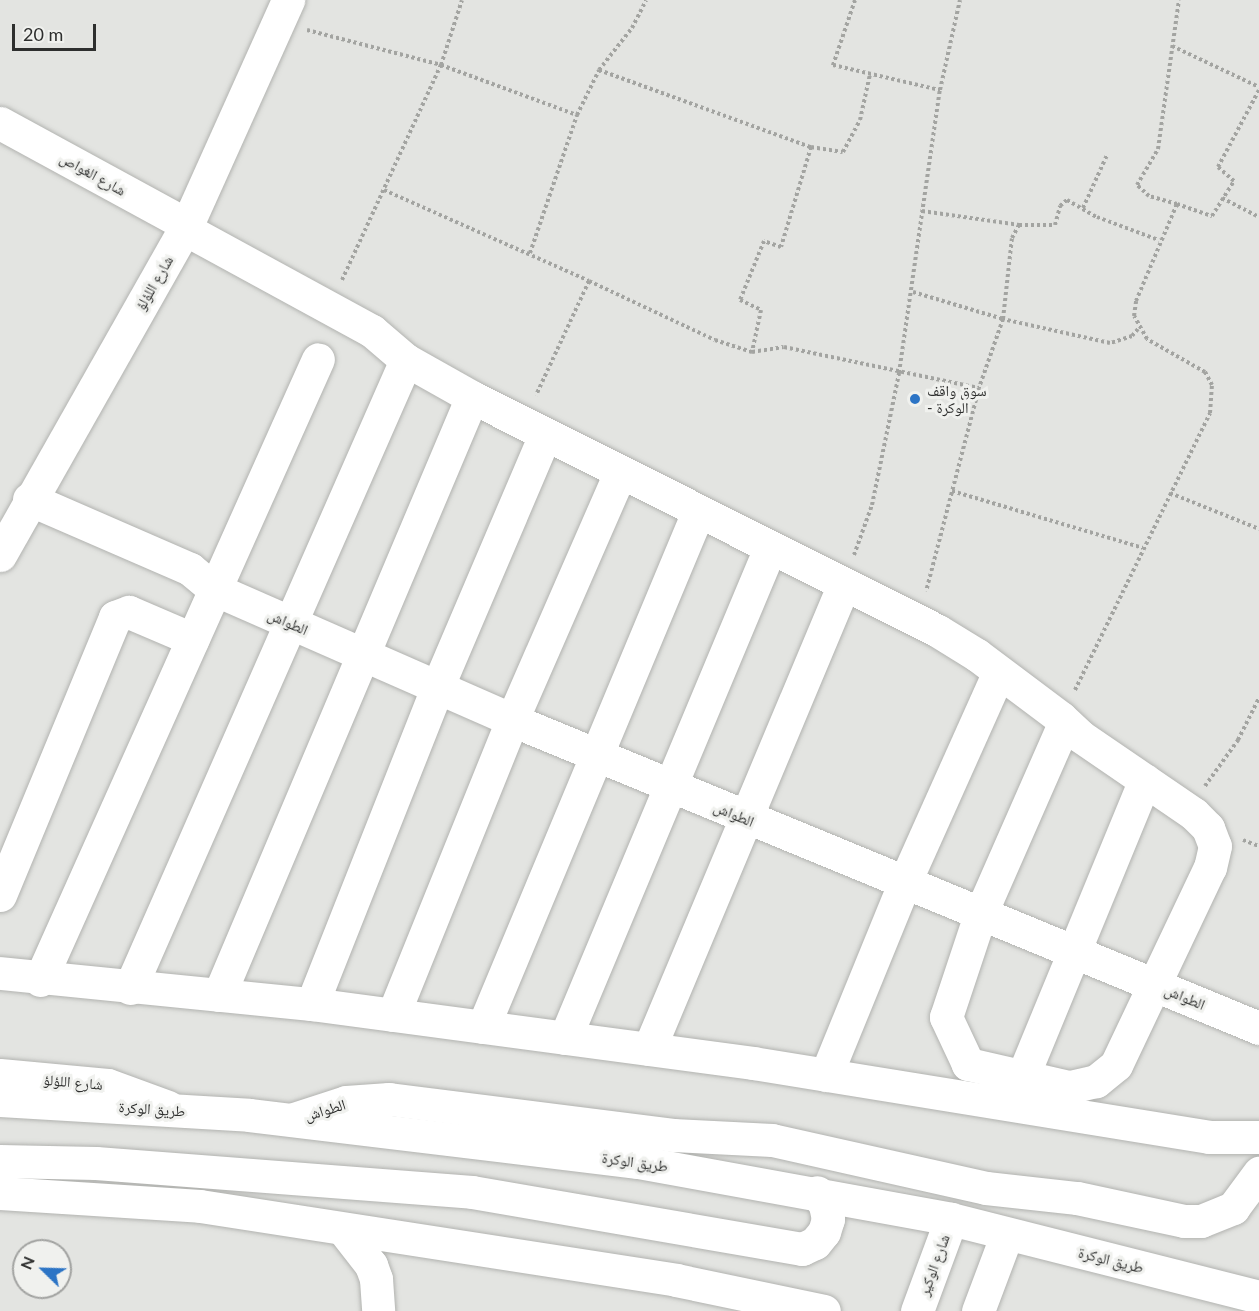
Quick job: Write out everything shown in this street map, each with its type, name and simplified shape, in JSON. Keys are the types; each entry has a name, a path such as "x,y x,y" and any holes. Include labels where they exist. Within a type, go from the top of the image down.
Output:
{"main road":[{"name":"شارع اللؤلؤ","path":"0,555 24,509 182,234 284,11"},
{"name":"شارع الغواص","path":"0,123 182,234"},
{"path":"182,234 330,308 380,337 406,360 472,397 918,621 999,672 1062,721 1185,806 1208,828 1215,846 1210,867 1149,991 1116,1065 1096,1081 1069,1087 968,1064 946,1017 980,915 1062,721"},
{"path":"182,234 361,350 406,360"},
{"path":"40,980 318,359"},
{"path":"130,988 406,360"},
{"path":"219,995 472,397"},
{"path":"312,1004 437,688 534,429"},
{"path":"393,1015 512,720 620,472"},
{"name":"الطواش","path":"24,509 190,569 214,589 437,688 746,819 1073,952 1259,1046"},
{"path":"483,1027 594,755 698,512"},
{"path":"565,1038 667,786 770,548"},
{"path":"649,1049 844,584"},
{"path":"0,895 115,617 129,612 192,639"},
{"path":"826,1075 904,884 999,672"},
{"path":"1022,1078 1145,780"},
{"path":"0,973 40,980 312,1004 826,1075 1209,1137 1259,1137"},
{"name":"الطواش","path":"1149,991 1259,1028"},
{"name":"شارع اللؤلؤ","path":"0,1075 108,1085 178,1111"},
{"path":"948,1096 1021,1123 1110,1144 1200,1155 1259,1155"},
{"name":"الطواش","path":"294,1119 346,1102 389,1099 674,1135 772,1140 986,1188 1059,1195 1184,1221 1201,1221 1233,1208 1259,1173"},
{"name":"طريق الوكرة","path":"0,1100 294,1119 638,1162 817,1192 951,1220 1259,1297"},
{"path":"0,1161 96,1163 472,1192 802,1249 819,1238 828,1219 825,1205 817,1192"},
{"path":"0,1193 200,1206 676,1280 824,1311"},
{"name":"شارع الوكير","path":"917,1311 951,1220"},
{"path":"343,1229 371,1265 376,1279 378,1311"},
{"path":"978,1311 1007,1234"},
{"path":"676,1280 746,1311"}],"path":[{"path":"330,308 441,65 462,0"},
{"path":"530,253 577,115 598,70 632,28 646,0"},
{"path":"855,0 833,65 940,90"},
{"path":"844,584 872,505 899,373 913,292 922,211 940,90 960,0"},
{"path":"1172,46 1259,89 1218,167 1235,178 1212,216 1149,196 1137,185 1158,149 1172,46 1179,0"},
{"path":"284,11 577,115"},
{"path":"598,70 811,147 843,152 860,120 870,74"},
{"path":"752,352 761,310 740,300 764,241 781,247 811,147"},
{"path":"1083,208 1107,155"},
{"path":"384,190 530,253 715,340 752,352 784,347 979,388"},
{"path":"1222,198 1259,217"},
{"path":"922,211 1019,225 1055,225 1063,201 1072,201 1083,208 1159,240"},
{"path":"1062,721 1143,548 1210,413 1212,386 1205,372 1159,348 1138,329 1134,315 1136,301 1159,240 1177,204"},
{"path":"918,621 979,388 1003,319 1012,238 1019,225"},
{"path":"534,429 589,281"},
{"path":"913,292 1003,319 1110,343 1132,336 1138,329"},
{"path":"952,491 1143,548"},
{"path":"1170,493 1259,529"},
{"path":"1185,806 1226,759 1259,698"}],"place":[{"name":"سوق واقف - الوكرة","path":"915,399"}]}
